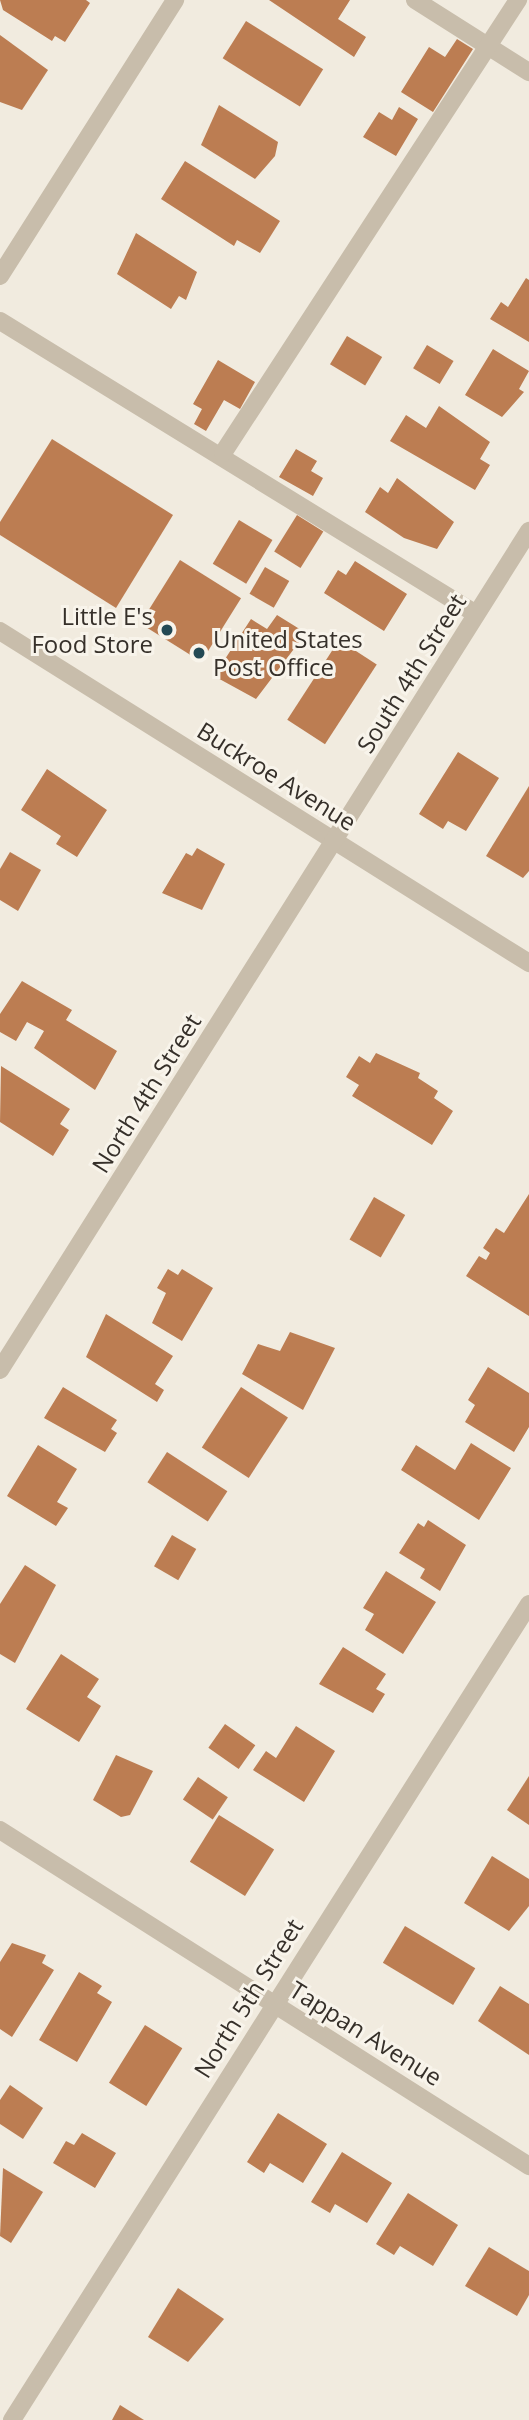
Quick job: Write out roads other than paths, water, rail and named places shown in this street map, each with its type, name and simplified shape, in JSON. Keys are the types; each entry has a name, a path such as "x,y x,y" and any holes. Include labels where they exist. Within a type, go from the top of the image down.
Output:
{"street":[{"path":"0,276 175,0"},
{"path":"415,0 529,72"},
{"path":"223,453 518,0"},
{"path":"0,321 223,453 477,614"},
{"name":"South 4th Street","path":"334,841 529,531"},
{"name":"Buckroe Avenue","path":"0,631 529,963"},
{"name":"North 4th Street","path":"0,1370 334,841"},
{"name":"North 5th Street","path":"12,2420 273,2003 529,1604"},
{"name":"Tappan Avenue","path":"0,1829 529,2165"}],"place":[{"name":"Little E's Food Store","path":"167,630"},
{"name":"United States Post Office","path":"199,653"}]}
